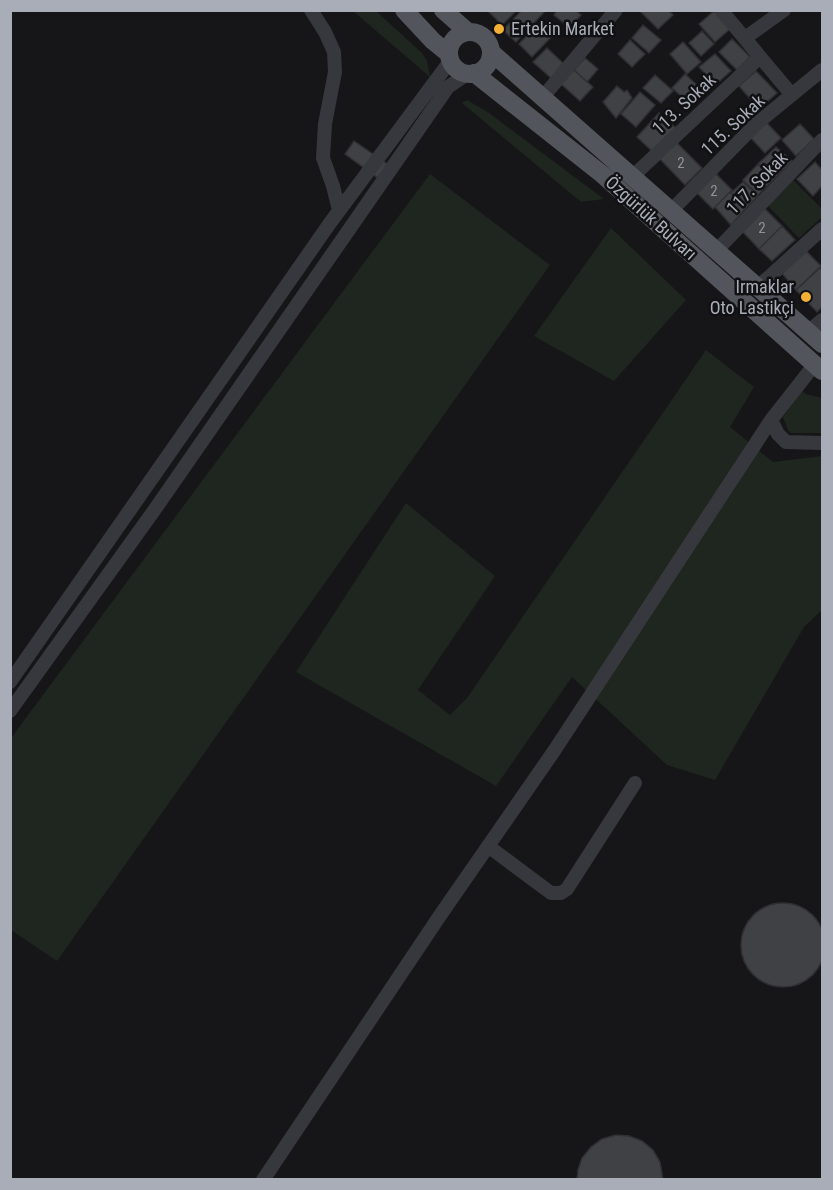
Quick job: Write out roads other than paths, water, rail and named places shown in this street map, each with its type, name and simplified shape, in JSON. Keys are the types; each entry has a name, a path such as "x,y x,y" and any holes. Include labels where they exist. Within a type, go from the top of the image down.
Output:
{"main road":[{"path":"404,10 450,57 457,69 470,74 484,68 488,64 490,45 481,35 468,32 443,10"},
{"path":"450,57 452,42 468,32"},
{"name":"Özgürlük Bulvarı","path":"491,52 758,287 815,326 822,344"},
{"name":"Özgürlük Bulvarı","path":"470,74 603,175 819,367"}],"street":[{"path":"311,10 334,52 335,72 325,124 323,158 339,210"},
{"path":"542,98 616,10"},
{"path":"721,10 792,95"},
{"path":"745,38 784,10"},
{"path":"10,682 339,210 450,57"},
{"name":"113. Sokak","path":"632,177 760,57"},
{"name":"115. Sokak","path":"671,211 755,125 822,70"},
{"path":"10,711 153,512 448,87 470,74"},
{"name":"117. Sokak","path":"717,250 822,140"},
{"path":"758,287 822,229"},
{"path":"263,1179 554,751 771,420 819,367"},
{"path":"771,420 778,434 786,442 822,442"},
{"path":"488,846 551,893 561,893 567,889 635,783"}],"place":[{"name":"Ertekin Market","path":"499,29"},
{"name":"Irmaklar Oto Lastikçi","path":"806,297"}]}
